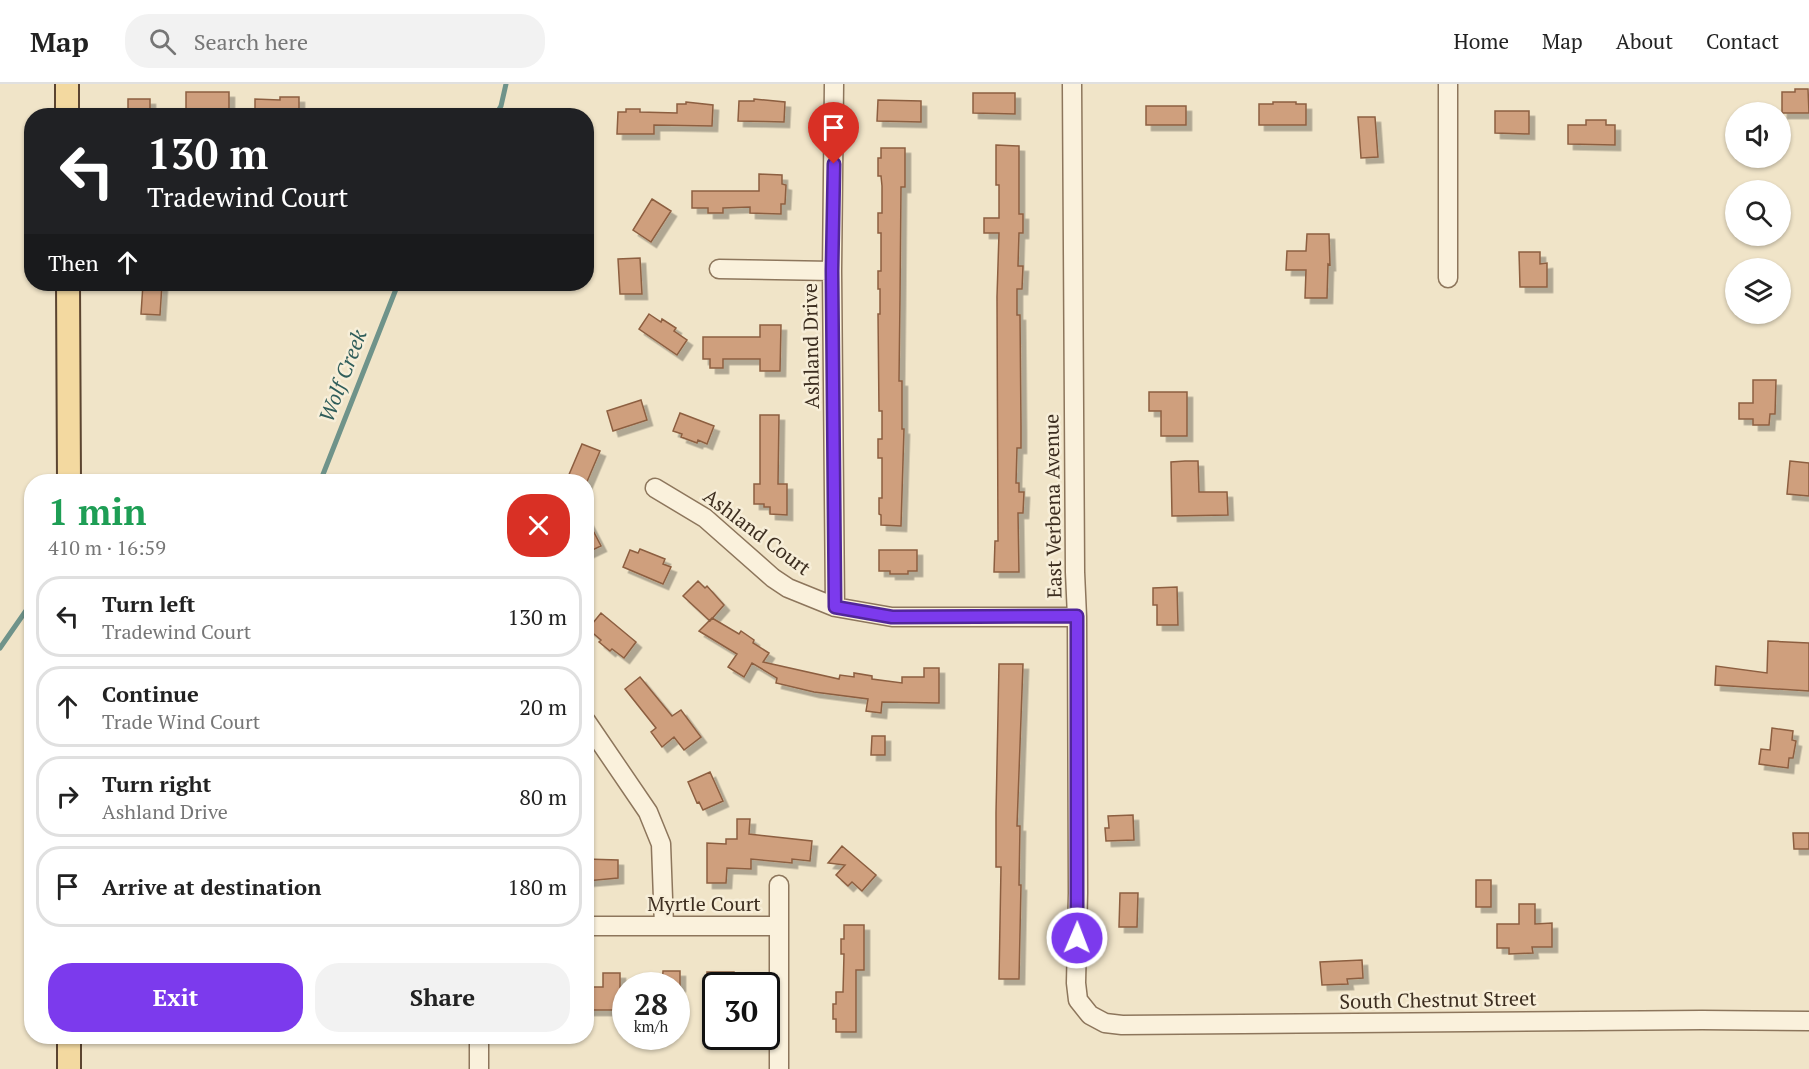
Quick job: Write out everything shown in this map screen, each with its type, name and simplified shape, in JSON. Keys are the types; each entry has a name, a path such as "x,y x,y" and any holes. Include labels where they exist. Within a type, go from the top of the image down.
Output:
{"main road":[{"path":"67,84 67,108"},
{"path":"68,291 69,474"},
{"path":"69,1044 69,1069"}],"street":[{"name":"Ashland Drive","path":"834,84 832,271 835,607"},
{"name":"East Verbena Avenue","path":"1072,84 1077,616 1076,982 1078,1000"},
{"path":"1448,84 1448,278"},
{"path":"719,269 832,271"},
{"name":"Ashland Court","path":"655,488 705,518 773,578 788,588 835,607 892,617 1077,616"},
{"path":"594,733 648,812 661,844 663,926"},
{"name":"Myrtle Court","path":"594,926 779,926 779,885"},
{"path":"779,926 779,1069"},
{"name":"South Chestnut Street","path":"1078,1000 1090,1015 1105,1023 1122,1025 1809,1021"},
{"path":"479,1044 479,1069"}],"building":[{"path":"1795,89 1808,89 1809,113 1791,113 1791,102 1782,102 1782,92 1795,92"},
{"path":"186,92 229,92 229,108 186,108"},
{"path":"973,93 1015,93 1015,114 973,113"},
{"path":"280,97 299,97 299,108 255,108 255,99 280,100"},
{"path":"128,99 150,99 150,108 128,108"},
{"path":"754,99 785,102 784,122 738,121 739,101 754,101"},
{"path":"878,100 921,101 921,122 877,121"},
{"path":"686,102 713,105 712,126 654,125 654,134 617,134 618,112 626,112 626,109 640,109 640,112 677,113 677,104 686,104"},
{"path":"1273,102 1306,104 1306,125 1259,125 1259,104 1273,104"},
{"path":"1146,106 1186,106 1186,125 1146,125"},
{"path":"1495,111 1529,111 1529,134 1495,133"},
{"path":"1358,117 1375,117 1378,157 1361,158"},
{"path":"1586,120 1606,120 1606,125 1615,125 1615,145 1568,144 1568,125 1586,125"},
{"path":"996,145 1019,146 1019,214 1023,214 1023,233 1019,233 1018,266 1023,266 1022,289 1017,289 1017,315 1020,315 1021,448 1017,448 1016,483 1019,483 1019,492 1024,492 1023,513 1018,513 1019,572 994,572 995,541 998,541 999,233 984,233 984,218 999,218"},
{"path":"881,148 905,148 905,187 901,187 899,381 902,381 902,429 904,429 901,526 881,525 879,514 879,498 882,498 882,458 878,458 878,439 882,439 882,411 879,411 880,289 878,289 878,271 881,271 881,233 878,233 878,213 882,213 882,186 881,176 878,176 878,158 881,158"},
{"path":"759,174 782,175 782,184 786,185 785,204 781,204 781,214 750,213 750,207 723,208 723,213 708,213 708,208 692,208 692,191 759,191"},
{"path":"652,199 671,211 651,242 633,230"},
{"path":"1307,234 1329,234 1330,265 1328,264 1327,298 1305,298 1306,270 1286,270 1287,251 1306,251"},
{"path":"1519,252 1540,252 1540,264 1547,263 1547,287 1520,287"},
{"path":"640,258 642,294 620,294 618,259"},
{"path":"143,291 162,291 160,315 141,314"},
{"path":"649,314 676,328 674,331 687,340 677,355 639,329"},
{"path":"760,325 781,325 780,371 760,371 760,359 723,359 723,368 710,368 710,359 703,359 703,337 760,337"},
{"path":"1753,380 1776,380 1775,414 1770,414 1769,425 1753,425 1753,419 1739,419 1739,403 1753,403"},
{"path":"1149,392 1187,392 1187,436 1161,436 1161,411 1149,411"},
{"path":"641,400 647,420 613,431 607,411"},
{"path":"680,413 714,426 707,444 681,437 682,434 673,431"},
{"path":"760,415 779,415 778,484 787,484 787,515 770,514 770,507 764,507 764,504 754,504 754,484 760,484"},
{"path":"582,444 600,451 590,474 569,474"},
{"path":"1198,461 1199,492 1227,492 1228,515 1172,516 1171,462"},
{"path":"1790,461 1809,463 1809,496 1787,494"},
{"path":"594,532 601,546 594,549"},
{"path":"640,549 665,559 663,564 671,567 663,584 623,567 630,550 638,553"},
{"path":"879,550 917,550 917,571 908,571 908,574 890,574 890,571 879,571"},
{"path":"698,581 705,588 707,586 724,605 710,621 683,596"},
{"path":"1177,587 1178,625 1157,625 1157,605 1153,605 1153,588"},
{"path":"601,613 636,642 624,658 599,642 601,640 594,634 594,622"},
{"path":"712,618 739,634 741,631 754,640 753,643 769,653 763,662 839,679 840,675 854,677 854,673 872,676 872,679 902,683 902,677 924,677 924,668 939,668 939,703 882,702 881,713 866,711 868,699 814,692 776,683 777,678 752,663 744,677 728,667 737,654 699,631"},
{"path":"1768,641 1809,643 1809,691 1715,685 1716,666 1767,673"},
{"path":"999,664 1023,664 1017,826 1020,826 1019,885 1021,885 1019,979 999,979 1001,867 996,867 996,813"},
{"path":"640,677 672,716 681,710 701,737 684,750 674,737 662,747 651,732 656,728 625,689"},
{"path":"1772,728 1793,731 1792,740 1796,741 1793,758 1789,758 1788,768 1759,764 1761,749 1770,750"},
{"path":"872,736 885,736 885,755 871,755"},
{"path":"710,772 723,801 703,810 699,802 697,803 688,782"},
{"path":"1133,815 1134,840 1106,841 1105,828 1109,828 1108,816"},
{"path":"737,819 750,819 749,834 812,841 810,861 792,859 792,863 751,859 751,869 727,868 726,883 707,883 707,843 726,844 726,839 737,839"},
{"path":"1793,833 1809,833 1809,849 1794,849"},
{"path":"842,846 876,875 862,891 852,882 848,886 836,875 845,865 828,863"},
{"path":"594,859 618,860 618,878 594,880"},
{"path":"1476,880 1491,880 1491,907 1476,907"},
{"path":"1120,893 1138,893 1137,927 1119,927"},
{"path":"1519,904 1535,904 1535,924 1552,923 1552,947 1532,947 1533,953 1509,954 1509,948 1497,948 1497,924 1519,924"},
{"path":"844,925 864,925 864,970 856,970 856,1032 836,1032 836,1019 833,1019 836,992 843,992 844,954 841,954 841,939 844,939"},
{"path":"1362,960 1363,978 1347,979 1348,984 1322,985 1320,962"},
{"path":"603,973 612,973 612,1010 594,1010 594,987 603,987"}],"waterway":[{"name":"Wolf Creek","path":"500,108 506,84"},
{"name":"Wolf Creek","path":"323,474 395,291"},
{"name":"Wolf Creek","path":"0,648 24,614"}],"route":[{"path":"834,164 832,271 835,607 892,617 1077,616 1077,938"}]}
